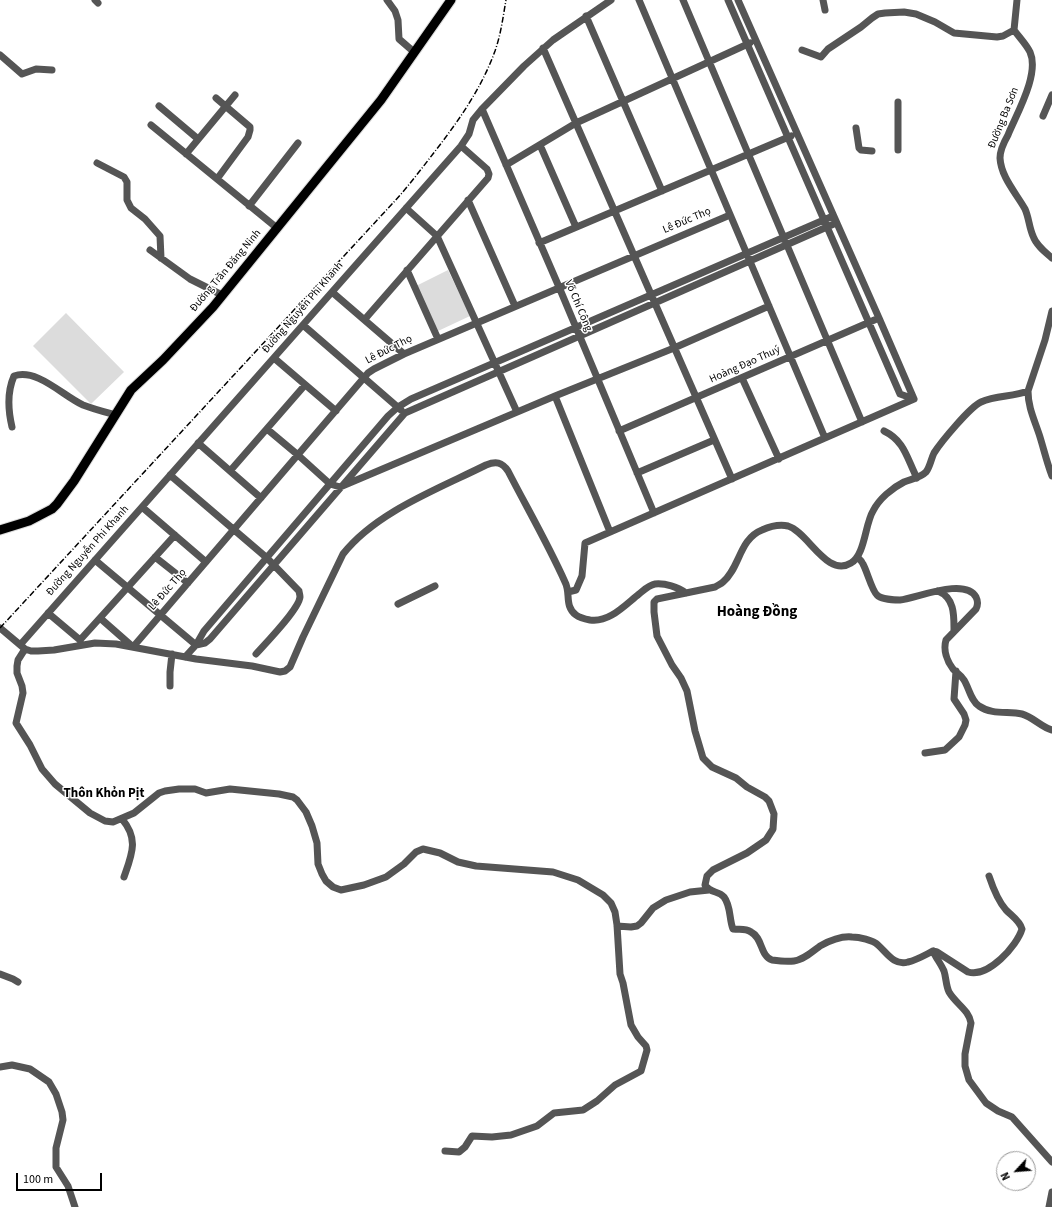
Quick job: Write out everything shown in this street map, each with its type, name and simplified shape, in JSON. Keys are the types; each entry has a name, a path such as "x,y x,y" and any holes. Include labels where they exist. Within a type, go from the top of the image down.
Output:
{"main road":[{"name":"Đường Trần Đăng Ninh","path":"0,530 29,521 52,509 57,504 74,481 131,390 186,335 222,295 277,228 381,100 451,0"}],"street":[{"path":"387,0 393,6 397,15 399,24 399,39 414,52"},
{"name":"Đường Nguyễn Phi Khanh","path":"122,819 113,822 105,821 90,813 55,784 42,769 16,722 23,693 17,673 18,660 22,647 48,613 461,146 469,134 473,120 482,109 543,48 586,16 611,0"},
{"path":"638,0 825,438"},
{"path":"683,0 862,422"},
{"path":"728,0 900,394 914,399"},
{"path":"738,0 914,399"},
{"path":"823,0 825,10"},
{"path":"802,50 822,57 828,49 861,27 874,16 891,12 916,14 935,22 954,33 997,37 1002,36 1014,30 1017,0"},
{"path":"586,16 662,191"},
{"name":"Đường Ba Sơn","path":"1014,30 1030,51 1032,66 1025,97 1000,153 1001,164 1006,177 1025,210 1033,237 1038,245 1052,258"},
{"path":"506,165 576,123 756,40"},
{"path":"543,48 732,479"},
{"path":"0,55 22,74 36,68 52,70"},
{"path":"186,154 235,95"},
{"path":"1043,116 1052,95"},
{"path":"216,98 250,127 248,137 217,179"},
{"path":"898,102 898,150"},
{"path":"159,106 198,139"},
{"name":"Võ Chí Công","path":"482,109 654,513"},
{"path":"151,125 277,228"},
{"path":"856,128 859,148 861,150 872,151"},
{"path":"539,243 797,134"},
{"path":"249,206 298,143"},
{"path":"540,145 576,227"},
{"path":"364,319 488,178 489,174 487,169 461,146"},
{"path":"97,163 124,178 127,182 127,200 130,206 153,227 160,236 161,258"},
{"path":"468,200 516,306"},
{"path":"406,208 437,236 517,412"},
{"name":"Lê Đức Thọ","path":"133,647 364,377 374,369 438,339 730,215"},
{"path":"196,645 205,643 210,639 405,413 750,262 825,220 835,220"},
{"path":"185,657 196,645 204,631 388,416 398,407 411,399 652,296 746,254 828,227 835,220"},
{"path":"150,250 190,279 222,295"},
{"path":"407,270 438,339"},
{"path":"332,292 404,354"},
{"path":"267,429 330,484 340,487 555,396 674,348 769,306"},
{"path":"1052,311 1048,342 1028,391 1031,413 1052,476"},
{"name":"Hoàng Đạo Thuý","path":"619,431 879,318"},
{"path":"303,325 405,413"},
{"path":"274,358 336,411"},
{"path":"12,427 9,410 10,383 14,376 21,373 40,378 83,405 116,415"},
{"path":"742,378 778,459"},
{"path":"230,471 305,385"},
{"path":"709,890 705,885 707,876 713,870 747,853 766,840 773,829 774,814 769,801 765,797 728,773 712,767 703,758 695,731 687,691 657,636 654,602 657,599 715,587 724,582 751,536 760,530 778,525 788,526 798,531 823,557 835,565 847,566 858,557 872,511 891,491 905,482 917,478 926,471 935,452 974,407 986,400 1028,391"},
{"path":"555,396 610,532"},
{"path":"568,592 576,590 582,576 585,543 914,399"},
{"path":"884,430 892,435 902,445 917,478"},
{"path":"637,473 714,440"},
{"path":"198,443 261,498"},
{"path":"0,628 22,647 38,651 95,644 116,644 185,657 252,666 280,672 285,671 290,667 343,554 350,544 365,530 397,510 493,463 502,464 508,471 567,585 569,608 576,615 584,619 596,621 606,618 645,589 655,584 672,586 686,593"},
{"path":"170,475 274,564 296,587 300,597 298,604 256,654"},
{"path":"142,507 206,562"},
{"path":"48,613 80,640 174,535"},
{"path":"155,557 188,583"},
{"path":"858,557 862,562 874,591 878,596 900,600 937,591 964,589 971,591 977,598 976,609 946,640 945,653 950,664 965,681 968,690 979,706 996,713 1013,712 1024,715 1052,730"},
{"path":"95,560 196,645"},
{"path":"398,604 435,586"},
{"path":"937,591 943,593 952,607 954,631"},
{"path":"100,618 133,647"},
{"path":"170,686 172,654"},
{"path":"925,753 945,750 958,737 965,725 966,720 964,714 954,699 956,671"},
{"path":"124,877 134,841 128,827 122,819 134,814 158,793 169,790 192,788 206,793 230,789 287,796 297,800 306,812 315,832 318,864 322,874 326,881 333,887 344,890 386,877 404,864 416,852 426,849 440,853 458,862 476,866 553,872 578,880 609,899 615,912 620,974 629,1018 636,1034 646,1046 647,1050 641,1071 615,1085 597,1101 583,1110 554,1113 537,1126 511,1135 492,1137 472,1136 459,1152 445,1152"},
{"path":"617,926 631,928 641,923 653,908 666,900 690,892 709,890 720,894 724,898 734,929 744,929 751,931 756,935 764,954 770,959 794,961 806,956 822,945 836,939 847,937 858,938 877,944 894,960 900,962 907,963 933,951 937,952 973,974 990,967 1016,942 1022,929 1022,926 1005,909 989,876"},
{"path":"933,951 943,969 949,992 967,1012 970,1018 971,1023 965,1054 965,1066 968,1080 986,1103 998,1111 1012,1117 1052,1162"},
{"path":"0,974 18,982"},
{"path":"0,1067 12,1065 30,1069 49,1082 56,1094 63,1120 56,1148 56,1167 68,1186 75,1207"},
{"path":"1049,1207 1052,1192"}],"shaded area":[{"path":"448,270 470,316 438,331 416,286"},
{"path":"66,313 124,372 91,404 33,346"}],"railway":[{"path":"0,628 409,184 454,127 484,77 497,45 506,0"}],"district":[{"name":"Hoàng Đồng","path":"757,613"},
{"name":"Thôn Khỏn Pịt","path":"104,794"}]}
